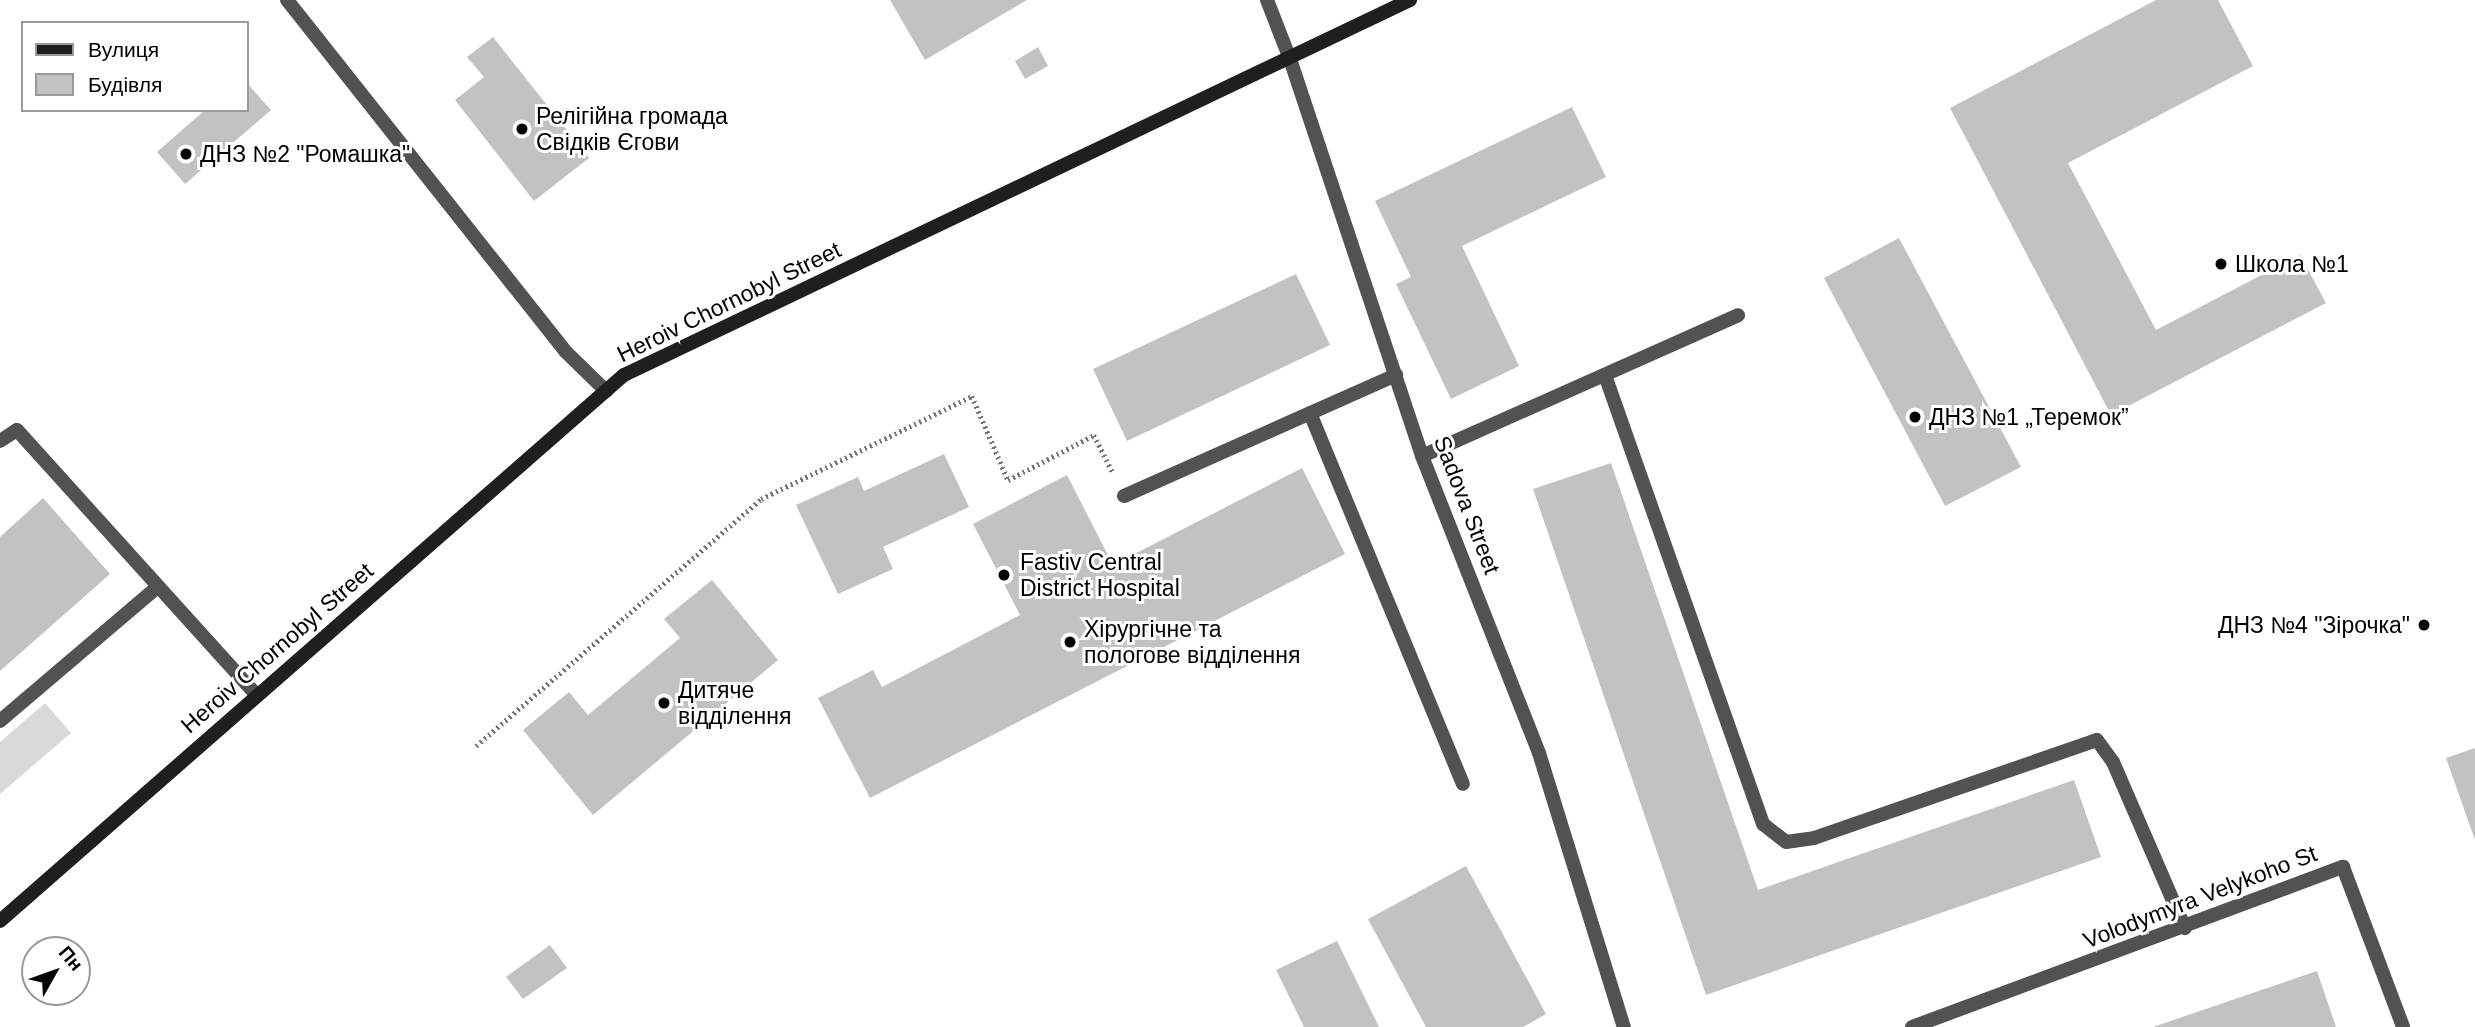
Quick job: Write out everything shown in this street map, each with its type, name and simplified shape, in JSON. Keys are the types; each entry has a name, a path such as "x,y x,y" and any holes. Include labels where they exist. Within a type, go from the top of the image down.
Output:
{"main road":[{"name":"Heroiv Chornobyl Street","path":"0,921 624,375 1410,0"}],"street":[{"path":"287,0 566,352 606,391"},
{"name":"Sadova Street","path":"1267,0 1290,59 1422,456 1539,753 1619,1025"},
{"path":"1422,456 1606,378 1738,316"},
{"path":"1124,496 1396,375"},
{"path":"1606,378 1763,824 1786,842 1814,838 2097,740 2113,762 2185,929"},
{"path":"1310,413 1463,784"},
{"path":"0,441 18,430 156,588 257,696"},
{"path":"0,721 156,588"},
{"name":"Volodymyra Velykoho St","path":"1912,1027 2185,929 2343,867 2403,1027"}],"path":[{"path":"475,746 761,499 972,396 1008,480 1094,435 1124,496"}],"shaded area":[{"path":"45,703 71,733 0,794 0,742"}],"building":[{"path":"890,0 1027,0 925,60"},
{"path":"2156,0 2218,0 2253,66 2068,163 2156,330 2300,255 2326,303 2111,415 1950,108"},
{"name":"Релігійна громада Свідків Єгови","path":"493,37 589,158 534,201 455,100 484,77 467,57"},
{"path":"1038,47 1048,66 1025,79 1015,61"},
{"path":"248,84 271,110 185,184 157,152 203,112 248,112"},
{"path":"1572,107 1606,177 1462,246 1519,366 1451,399 1396,284 1411,277 1375,201"},
{"path":"1899,238 2021,467 1945,506 1824,278"},
{"path":"1296,274 1330,345 1127,441 1093,369"},
{"path":"944,454 969,507 883,547 893,569 838,594 796,505 858,477 864,491"},
{"path":"1611,463 1758,890 2074,780 2101,857 1706,995 1533,489"},
{"name":"Хірургічне та пологове відділення","path":"1302,468 1345,554 870,798 818,698 873,670 882,687 1020,615 973,524 1067,475 1113,565"},
{"path":"43,498 110,574 0,671 0,537"},
{"name":"Дитяче відділення","path":"712,580 778,660 593,815 523,730 569,692 588,715 680,638 664,619"},
{"path":"2475,748 2475,840 2446,758"},
{"path":"1466,866 1546,1014 1523,1027 1426,1027 1368,919"},
{"path":"1337,941 1379,1027 1304,1027 1276,970"},
{"path":"550,945 567,968 523,999 506,977"},
{"path":"2317,971 2336,1027 2153,1027"}],"place":[{"name":"Релігійна громада Свідків Єгови","path":"522,129"},
{"name":"ДНЗ №2 \"Ромашка\"","path":"186,154"},
{"name":"Школа №1","path":"2221,264"},
{"name":"ДНЗ №1 „Теремок”","path":"1915,417"},
{"name":"Fastiv Central District Hospital","path":"1004,575"},
{"name":"ДНЗ №4 \"Зірочка\"","path":"2424,625"},
{"name":"Хірургічне та пологове відділення","path":"1070,642"},
{"name":"Дитяче відділення","path":"664,703"}]}
